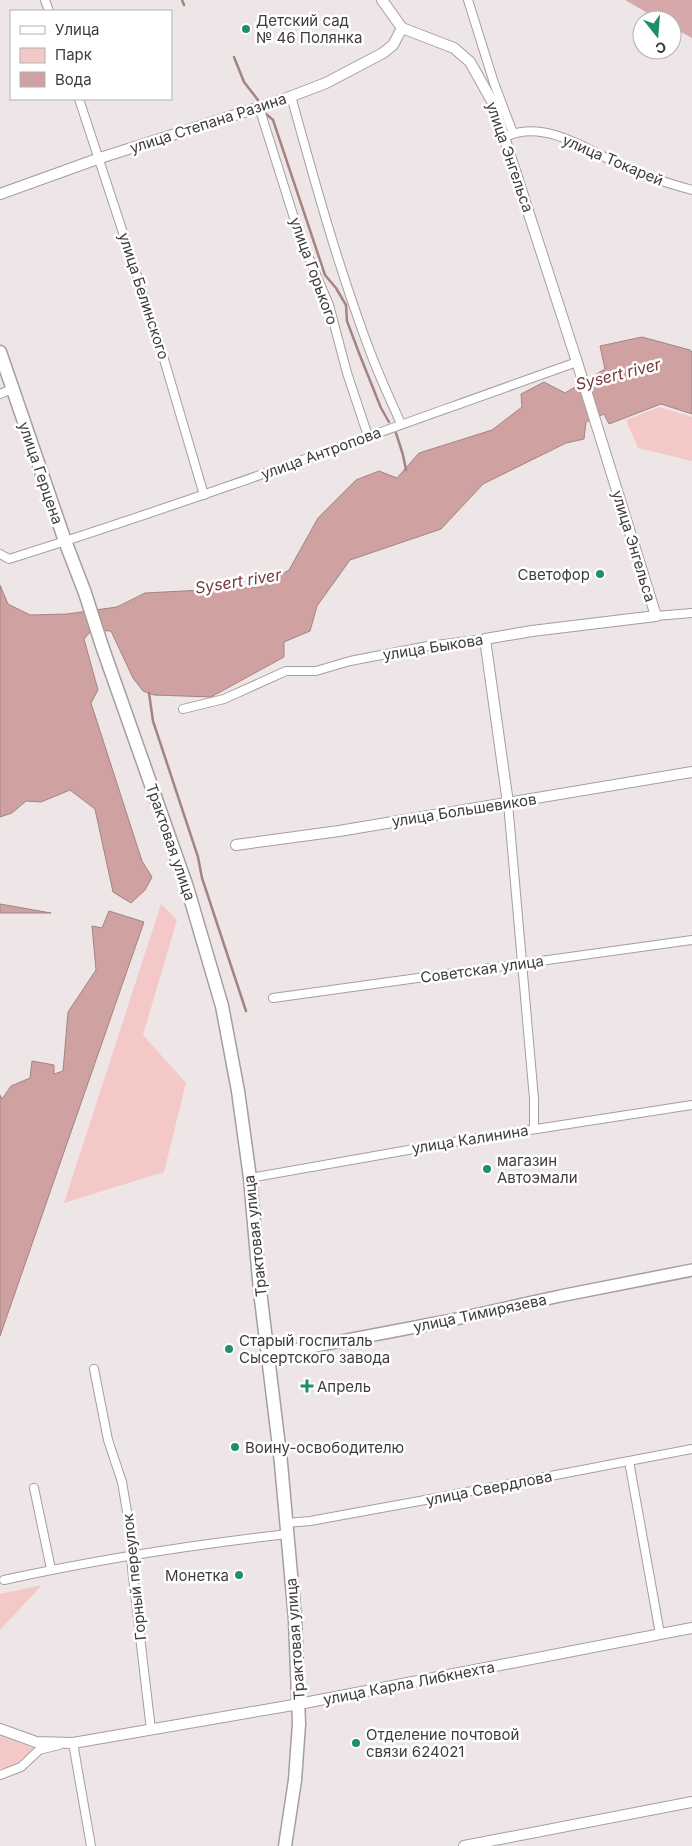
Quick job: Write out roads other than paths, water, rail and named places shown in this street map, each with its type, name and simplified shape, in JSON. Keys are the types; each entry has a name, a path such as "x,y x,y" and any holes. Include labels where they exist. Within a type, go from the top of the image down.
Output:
{"main road":[{"name":"улица Герцена","path":"0,352 6,392 85,593 102,646"},
{"name":"Трактовая улица","path":"102,646 187,887 222,1006 238,1091 250,1178 260,1291 295,1619 300,1724 295,1780 285,1846"},
{"name":"улица Тимирязева","path":"268,1355 447,1322 560,1296 692,1270"}],"street":[{"path":"382,0 402,28"},
{"path":"468,0 509,135"},
{"name":"улица Степана Разина","path":"0,194 100,158 259,107 326,83 371,60 393,45 402,28"},
{"name":"улица Энгельса","path":"402,28 454,48 470,62 509,135 603,448 656,616"},
{"name":"улица Горького","path":"291,96 320,199 354,304 371,354 401,424"},
{"name":"улица Белинского","path":"80,100 158,339 204,495"},
{"name":"улица Горького","path":"259,107 300,238 329,305 347,373 368,436"},
{"name":"улица Токарей","path":"509,135 544,133 572,140 629,169 658,181 692,190"},
{"name":"улица Антропова","path":"0,554 9,559 204,495 577,362"},
{"name":"улица Быкова","path":"183,709 224,699 286,671 316,671 350,661 428,646 532,631 692,613"},
{"path":"484,639 508,803 534,1099 534,1129"},
{"name":"улица Большевиков","path":"236,845 339,831 692,772"},
{"name":"Советская улица","path":"273,998 692,940"},
{"name":"улица Калинина","path":"250,1178 534,1129 692,1105"},
{"name":"Горный переулок","path":"94,1369 108,1440 122,1482 134,1547 131,1554 136,1610 151,1730"},
{"name":"улица Свердлова","path":"4,1580 131,1554 286,1529 310,1520 692,1449"},
{"path":"628,1461 660,1634"},
{"path":"34,1488 51,1569"},
{"name":"улица Карла Либкнехта","path":"0,1775 21,1767 39,1750 69,1743 299,1704 692,1628"},
{"name":"улица Карла Либкнехта","path":"0,1729 36,1742 69,1743"},
{"path":"69,1743 92,1846"},
{"path":"464,1846 692,1802"}],"water":[{"name":"Sysert river","path":"642,337 692,352 692,414 661,404 609,424 604,414 586,422 584,439 566,443 483,484 441,529 350,560 317,606 310,631 284,642 284,657 211,697 154,695 143,691 133,678 111,631 92,630 84,639 98,690 91,703 142,861 152,877 145,890 131,903 113,892 95,809 70,790 41,802 26,801 12,813 0,817 0,585 8,604 30,615 67,614 117,607 145,593 260,587 289,570 318,518 356,480 379,471 397,478 419,453 492,430 522,407 521,394 544,382 565,393 605,369 600,346"},
{"path":"0,904 51,913 0,913"},
{"path":"109,911 144,922 0,1336 0,1095 2,1099 11,1086 30,1078 32,1061 54,1065 54,1074 63,1071 68,1012 96,970 92,926 102,928"}],"waterway":[{"path":"182,0 184,5"},
{"path":"234,57 244,82 258,100"},
{"path":"265,113 273,120 325,275 336,288 346,305 347,321 381,408 389,422"},
{"path":"396,433 406,470"},
{"path":"149,693 153,721 246,1011"}],"place":[{"name":"Детский сад № 46 Полянка","path":"246,29"},
{"name":"Светофор","path":"600,574"},
{"name":"магазин Автоэмали","path":"487,1169"},
{"name":"Старый госпиталь Сысертского завода","path":"229,1349"},
{"name":"Апрель","path":"307,1386"},
{"name":"Воину-освободителю","path":"235,1447"},
{"name":"Монетка","path":"239,1575"},
{"name":"Отделение почтовой связи 624021","path":"356,1743"}]}
